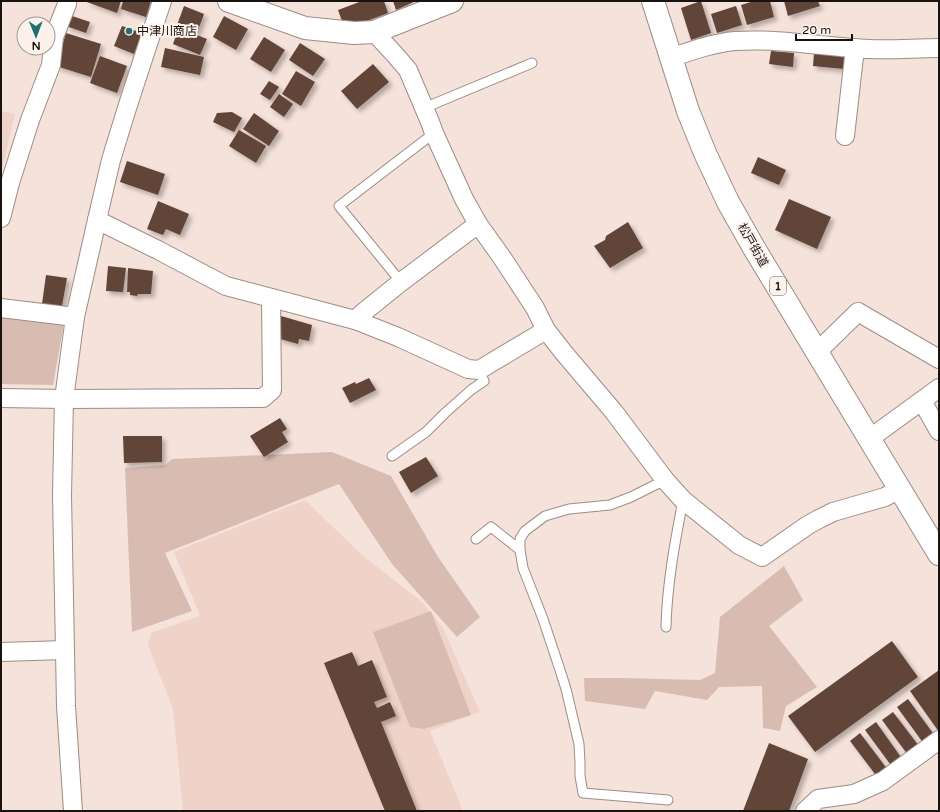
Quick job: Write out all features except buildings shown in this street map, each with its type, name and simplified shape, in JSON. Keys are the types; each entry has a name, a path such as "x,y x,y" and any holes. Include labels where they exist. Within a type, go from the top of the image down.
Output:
{"main road":[{"path":"228,1 306,28 354,33 374,32 448,2"},
{"name":"松戸街道","path":"652,1 688,111 705,153 728,202 754,248 939,554"}],"street":[{"path":"1,218 10,183 28,127 51,65 54,37 67,1"},
{"path":"73,811 66,706 62,495 64,399 75,317 111,160 124,115 162,1"},
{"path":"374,32 408,70 434,133 464,199 478,224 535,308 546,330 564,354 614,412 665,480 682,500 739,545 762,557 819,519 834,512 885,497 899,489"},
{"path":"670,58 689,51 734,41 763,41 869,49 939,48"},
{"path":"845,136 855,48"},
{"path":"97,220 226,286 355,320 398,337 468,370 480,370 546,330"},
{"path":"355,320 401,282 478,224"},
{"path":"1,398 263,398 272,390 271,298"},
{"path":"1,308 75,317"},
{"path":"818,352 858,312 939,359"},
{"path":"869,439 939,388"},
{"path":"922,401 939,431"},
{"path":"1,652 65,650"},
{"path":"805,811 818,799 854,794 883,781 939,740"}],"lane":[{"path":"424,108 532,63"},
{"path":"401,282 339,206 434,133"},
{"path":"392,456 426,432 471,390 484,381 480,370"},
{"path":"665,480 631,497 610,505 569,509 545,516 526,531 520,538 520,550 523,568 545,626 566,689 578,744 580,776 584,794 668,800"},
{"path":"666,627 674,550 682,500"},
{"path":"476,539 491,527 520,550"}],"shaded area":[{"path":"1,111 15,114 1,174"},
{"path":"1,314 64,323 53,385 1,384"},
{"path":"332,452 391,476 438,557 480,617 457,637 392,564 339,484 165,553 192,611 132,632 125,468 165,465 172,459"},
{"path":"305,500 362,555 422,602 443,628 480,712 430,731 463,811 183,811 173,709 148,645 151,633 200,616 174,552"},
{"path":"784,566 803,600 769,626 817,687 786,706 780,731 763,728 762,686 719,687 707,700 655,691 645,709 585,701 584,678 700,680 715,673 720,617"},
{"path":"431,611 471,715 424,729 410,727 373,632"}],"place":[{"name":"中津川商店","path":"129,31"}]}
